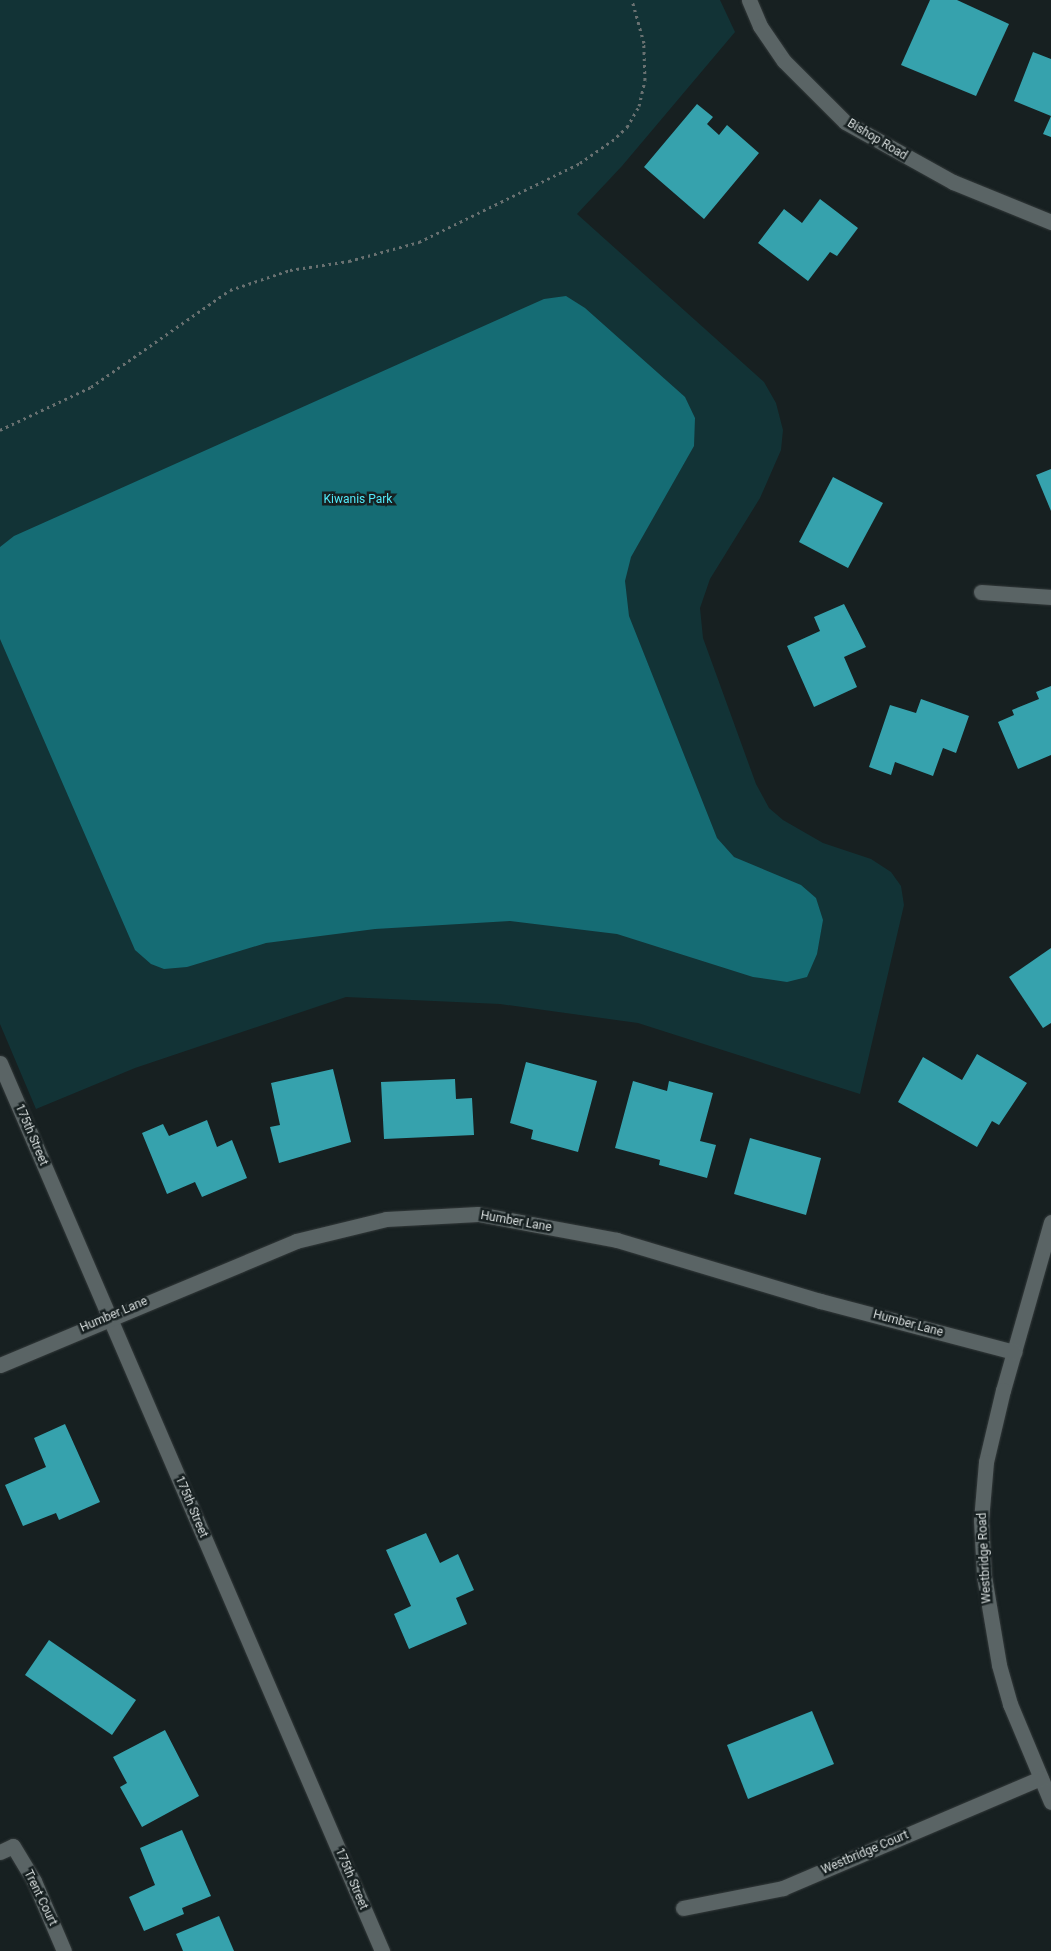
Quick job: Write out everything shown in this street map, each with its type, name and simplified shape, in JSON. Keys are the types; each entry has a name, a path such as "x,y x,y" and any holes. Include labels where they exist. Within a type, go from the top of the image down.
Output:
{"street":[{"name":"Bishop Road","path":"749,0 760,26 784,61 845,122 953,182 1051,222"},
{"path":"981,592 1051,597"},
{"name":"175th Street","path":"0,1063 382,1951"},
{"name":"Humber Lane","path":"0,1365 109,1317 296,1241 386,1219 478,1214 617,1240 820,1301 1014,1352"},
{"name":"Westbridge Road","path":"1051,1222 1014,1352 986,1462 981,1520 984,1576 999,1665 1010,1704 1051,1802"},
{"name":"Westbridge Court","path":"683,1908 783,1888 1041,1778"},
{"name":"Trent Court","path":"6,1849 34,1881 64,1951"}],"path":[{"path":"0,430 91,387 230,290 290,270 349,261 419,242 580,163 612,142 627,127 639,106 645,80 644,43 632,0"}],"green space":[{"name":"Kiwanis Park","path":"0,0 720,0 735,32 622,166 577,214 764,382 776,403 783,430 781,450 760,498 710,579 700,608 703,638 756,784 769,808 783,820 823,843 871,859 891,872 901,886 904,905 860,1094 638,1023 500,1004 346,997 135,1068 36,1109 0,1024"}],"water":[{"path":"566,296 585,308 685,397 695,418 694,446 631,557 625,581 629,616 717,838 734,857 801,885 816,898 823,920 817,954 807,977 787,982 753,977 617,934 510,921 375,929 266,943 187,967 164,969 151,964 135,950 0,639 0,547 14,536 544,299"}],"building":[{"path":"930,0 957,0 1009,24 976,96 901,65"},
{"path":"1033,52 1051,59 1051,116 1014,101"},
{"path":"697,104 713,117 707,124 719,135 727,125 759,153 704,219 644,167"},
{"path":"1051,116 1051,137 1043,134"},
{"path":"820,199 858,228 837,256 830,252 808,281 758,243 784,209 802,223"},
{"path":"1051,469 1051,511 1036,475"},
{"path":"833,477 883,503 848,568 799,542"},
{"path":"844,604 866,647 844,657 857,687 814,707 787,646 820,631 814,617"},
{"path":"1051,686 1051,755 1018,769 998,722 1014,715 1012,710 1039,699 1036,692"},
{"path":"921,699 969,716 956,753 943,748 933,776 895,762 891,775 869,767 890,705 916,713"},
{"path":"1051,948 1051,1023 1043,1028 1009,977"},
{"path":"977,1054 1027,1083 999,1125 992,1121 977,1147 898,1102 923,1057 962,1080"},
{"path":"526,1062 597,1081 578,1152 531,1139 533,1130 510,1123"},
{"path":"333,1069 351,1142 279,1163 270,1127 280,1125 271,1083"},
{"path":"455,1079 456,1099 472,1098 474,1135 384,1139 381,1082"},
{"path":"633,1081 667,1091 669,1081 713,1093 700,1141 716,1145 707,1178 659,1165 660,1160 615,1148"},
{"path":"207,1120 217,1147 232,1140 247,1178 202,1197 195,1182 167,1194 142,1133 163,1124 169,1136"},
{"path":"750,1138 821,1158 806,1215 734,1194"},
{"path":"65,1424 100,1502 59,1520 56,1513 23,1526 5,1485 46,1467 34,1438"},
{"path":"426,1533 440,1563 458,1554 474,1590 456,1598 467,1624 409,1649 394,1614 411,1606 386,1550"},
{"path":"49,1640 136,1700 112,1735 25,1675"},
{"path":"812,1711 834,1764 748,1799 727,1745"},
{"path":"165,1730 199,1796 142,1827 120,1787 127,1783 113,1757"},
{"path":"182,1830 211,1896 182,1908 184,1914 144,1931 129,1897 155,1885 140,1848"},
{"path":"219,1916 234,1951 183,1951 176,1934"}]}
